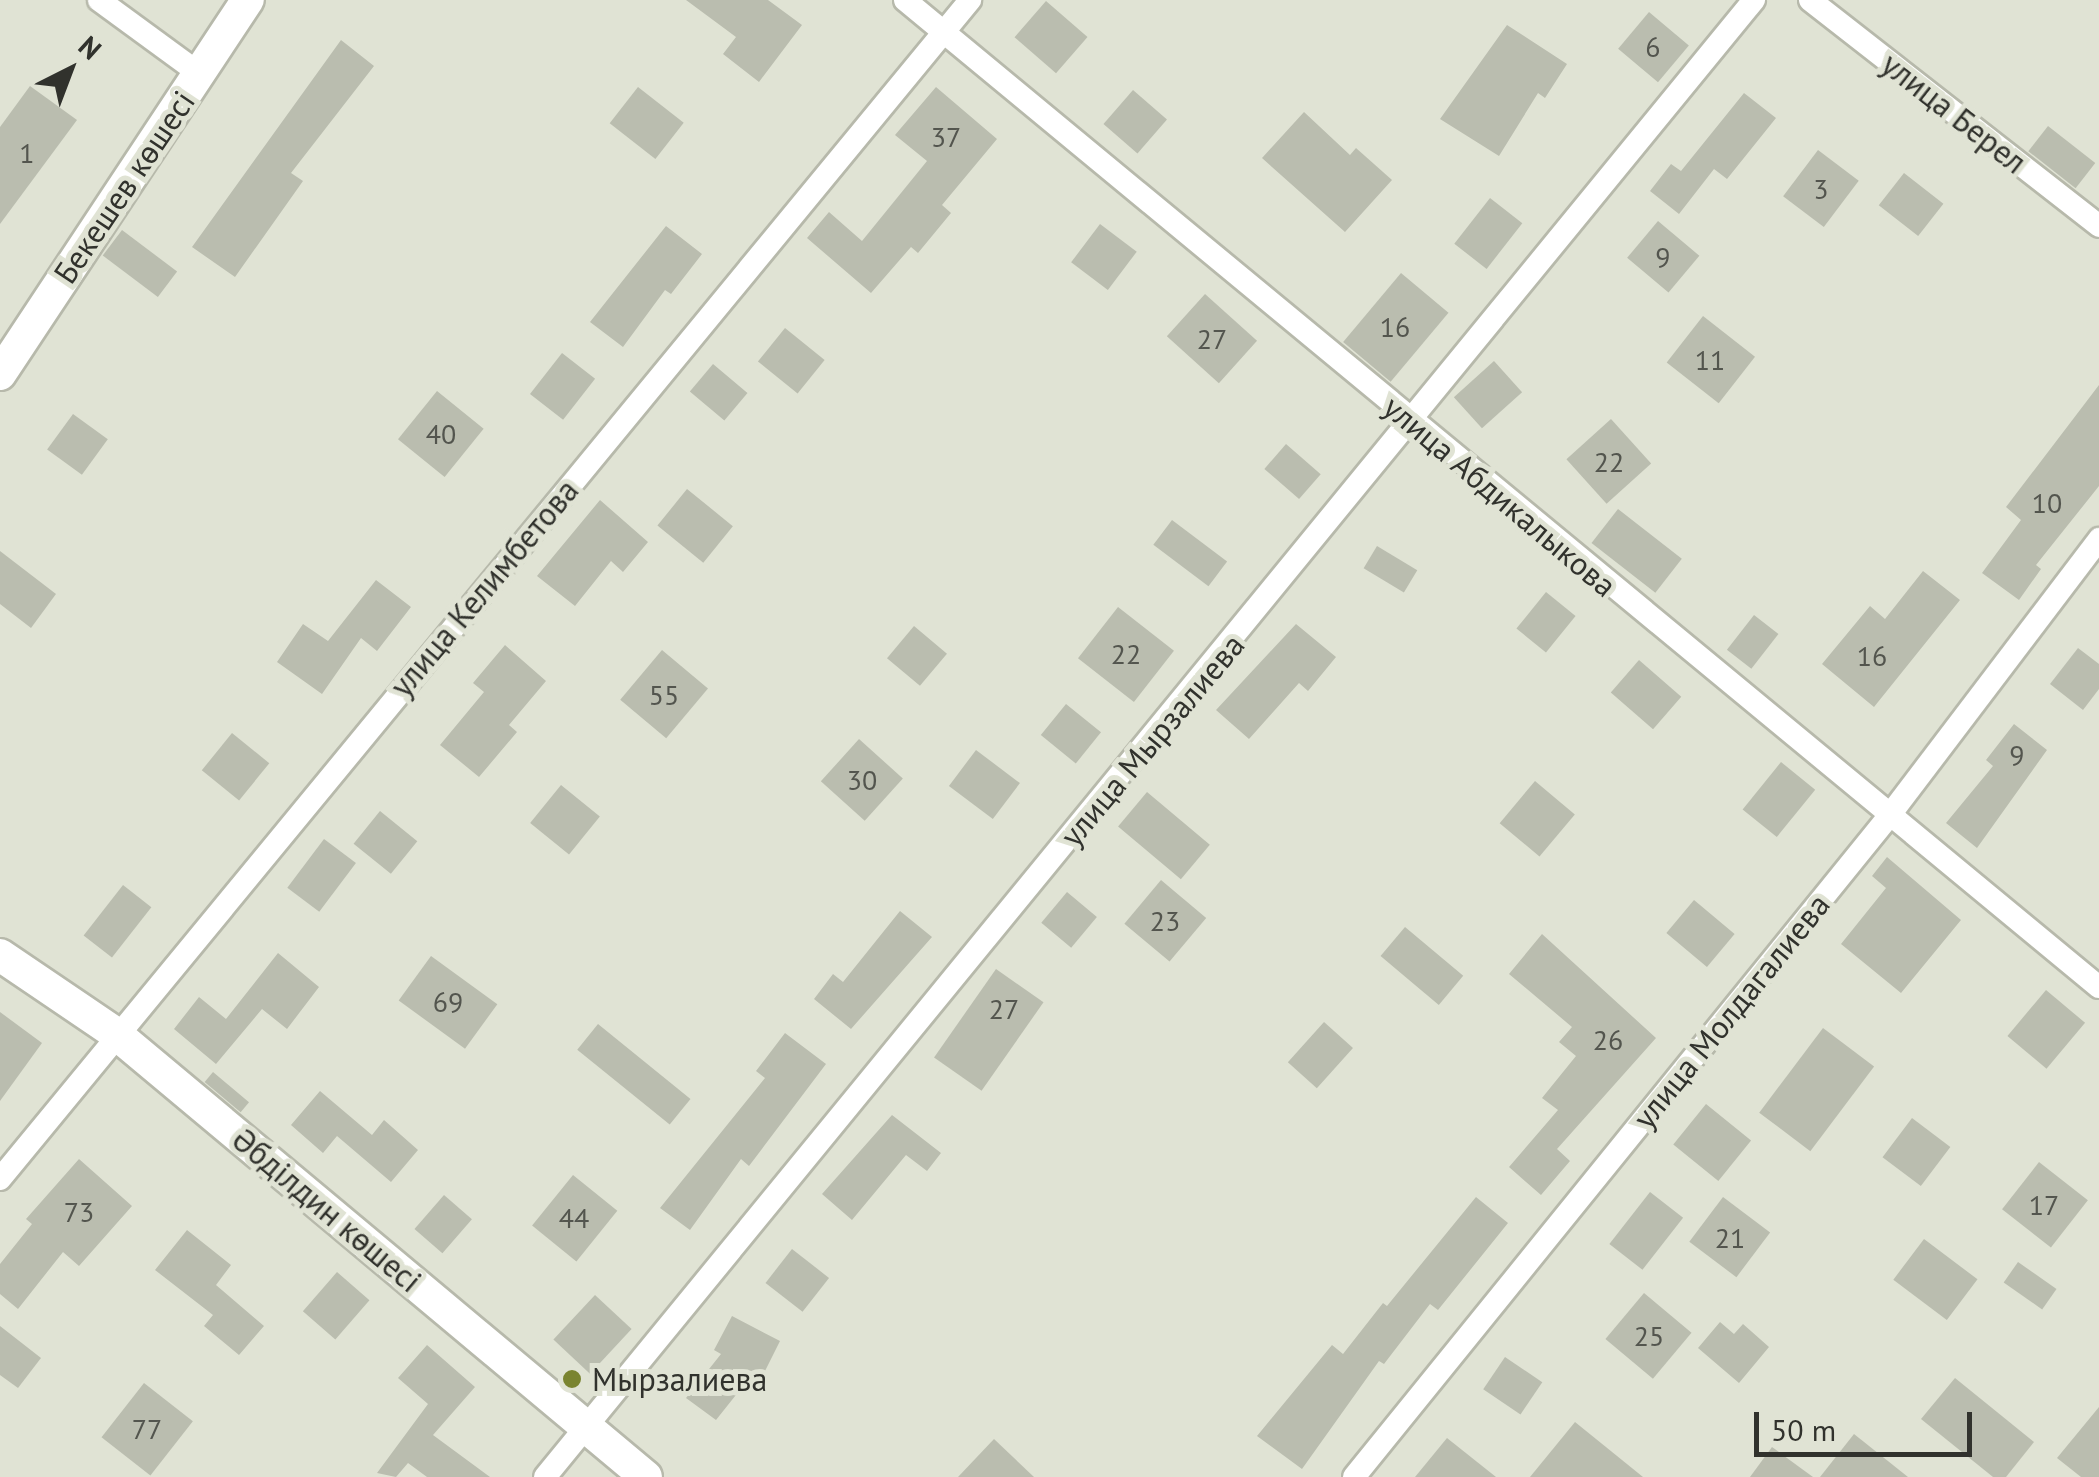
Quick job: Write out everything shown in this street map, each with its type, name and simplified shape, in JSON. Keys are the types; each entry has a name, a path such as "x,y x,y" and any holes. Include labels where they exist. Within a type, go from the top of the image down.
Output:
{"main road":[{"name":"Бекешев көшесі","path":"0,374 248,0"},
{"name":"Әбділдин көшесі","path":"0,955 115,1032 646,1477"}],"street":[{"path":"99,0 200,74"},
{"name":"улица Абдикалыкова","path":"905,0 947,30 1413,424 2099,986"},
{"name":"улица Келимбетова","path":"0,1178 115,1032 970,0"},
{"name":"улица Мырзалиева","path":"545,1477 1413,424 1754,0"},
{"name":"улица Берел","path":"1810,0 2099,226"},
{"name":"улица Молдагалиева","path":"1354,1477 1889,816 2099,539"}],"building":[{"path":"686,0 768,0 802,25 759,82 723,54 736,37"},
{"path":"1046,1 1088,37 1056,73 1015,37"},
{"path":"1649,12 1689,45 1658,82 1618,49"},
{"path":"1507,25 1567,64 1545,98 1538,93 1499,156 1440,119"},
{"path":"341,40 374,66 291,173 303,181 235,277 192,247"},
{"path":"30,86 77,120 0,224 0,127"},
{"path":"638,87 684,123 655,159 610,123"},
{"path":"936,87 997,139 942,205 951,213 918,253 911,247 871,293 807,238 829,212 862,241 927,161 895,135"},
{"path":"1133,90 1167,120 1137,153 1103,124"},
{"path":"1744,93 1776,118 1727,179 1714,169 1679,214 1650,191 1671,164 1681,171"},
{"path":"1304,112 1350,155 1356,148 1392,180 1345,232 1262,158"},
{"path":"2048,126 2095,163 2076,188 2028,151"},
{"path":"1818,150 1859,181 1824,227 1783,196"},
{"path":"1904,173 1943,204 1918,236 1879,205"},
{"path":"1490,198 1522,223 1487,269 1454,244"},
{"path":"1658,221 1699,256 1669,292 1627,258"},
{"path":"1100,224 1137,252 1108,290 1071,262"},
{"path":"666,226 702,254 671,294 665,290 623,347 590,322"},
{"path":"122,230 177,272 158,297 103,256"},
{"path":"1401,273 1448,313 1391,382 1343,342"},
{"path":"1205,294 1257,341 1219,383 1167,336"},
{"path":"1703,316 1755,357 1719,403 1667,362"},
{"path":"785,328 825,360 798,394 758,361"},
{"path":"562,353 595,379 563,420 530,394"},
{"path":"1494,361 1522,392 1482,428 1454,397"},
{"path":"713,364 747,393 724,421 690,392"},
{"path":"2099,385 2099,486 2036,565 2041,569 2019,600 1982,573 2021,520 2006,507"},
{"path":"437,391 484,429 445,477 398,439"},
{"path":"73,414 108,439 82,475 47,450"},
{"path":"1611,419 1651,464 1607,504 1566,459"},
{"path":"1286,444 1321,474 1299,499 1264,469"},
{"path":"687,489 733,526 703,563 657,526"},
{"path":"600,500 648,542 623,572 611,561 575,606 537,576"},
{"path":"1618,509 1682,559 1655,593 1592,543"},
{"path":"1172,520 1227,562 1208,586 1153,545"},
{"path":"1377,546 1417,570 1404,592 1364,568"},
{"path":"0,551 56,594 31,628 0,604"},
{"path":"1923,571 1960,600 1874,707 1822,664 1870,606 1885,619"},
{"path":"376,580 411,607 377,651 361,638 322,694 277,662 303,624 328,641"},
{"path":"1546,592 1576,616 1546,652 1516,629"},
{"path":"1118,607 1174,651 1134,702 1078,658"},
{"path":"1754,615 1778,634 1751,669 1727,650"},
{"path":"1296,624 1336,657 1308,691 1299,683 1249,739 1216,710"},
{"path":"914,626 947,654 920,686 887,658"},
{"path":"505,645 546,681 509,725 517,732 479,777 440,745 484,692 473,683"},
{"path":"2078,648 2099,664 2099,689 2083,710 2050,684"},
{"path":"662,650 708,689 666,738 620,700"},
{"path":"1639,660 1681,697 1653,729 1611,692"},
{"path":"1066,704 1101,732 1076,763 1041,735"},
{"path":"2014,724 2047,750 1977,848 1946,823 1993,766 1986,760"},
{"path":"232,733 269,763 239,801 202,770"},
{"path":"859,739 903,778 865,821 821,781"},
{"path":"976,750 1020,783 993,819 949,786"},
{"path":"1781,762 1815,790 1777,837 1743,809"},
{"path":"1535,781 1575,814 1539,857 1500,823"},
{"path":"561,785 600,816 569,855 530,823"},
{"path":"1147,792 1210,845 1181,879 1118,826"},
{"path":"380,811 417,841 391,874 354,844"},
{"path":"324,839 356,863 319,912 287,888"},
{"path":"1887,857 1961,920 1901,993 1841,944 1886,888 1872,876"},
{"path":"1161,880 1206,918 1170,962 1124,924"},
{"path":"123,885 151,907 112,958 84,935"},
{"path":"1067,892 1097,917 1071,948 1041,923"},
{"path":"1694,900 1735,934 1707,967 1666,933"},
{"path":"900,911 932,937 851,1029 814,999 833,974 843,982"},
{"path":"1405,927 1463,976 1439,1005 1381,956"},
{"path":"1542,934 1656,1038 1557,1149 1570,1161 1541,1195 1509,1167 1558,1110 1542,1098 1576,1056 1559,1042 1572,1027 1509,974"},
{"path":"278,953 319,987 287,1029 262,1009 216,1064 174,1029 199,997 226,1019"},
{"path":"431,956 497,1004 465,1049 399,1000"},
{"path":"996,969 1044,1002 982,1091 934,1057"},
{"path":"2046,990 2085,1023 2047,1069 2007,1036"},
{"path":"0,1012 42,1043 0,1101"},
{"path":"1324,1022 1353,1048 1317,1088 1288,1062"},
{"path":"598,1024 690,1099 670,1125 577,1050"},
{"path":"1823,1028 1874,1067 1810,1151 1759,1113"},
{"path":"785,1033 826,1064 749,1166 741,1159 690,1230 660,1208 765,1078 756,1071"},
{"path":"213,1072 249,1102 241,1112 205,1082"},
{"path":"320,1091 372,1135 384,1120 418,1150 391,1182 337,1136 323,1153 291,1125"},
{"path":"1706,1104 1751,1141 1718,1181 1673,1144"},
{"path":"892,1115 941,1153 927,1171 906,1155 852,1220 822,1194"},
{"path":"1912,1118 1950,1147 1921,1186 1883,1157"},
{"path":"79,1159 132,1206 79,1266 63,1252 18,1309 0,1294 0,1264 32,1224 26,1219"},
{"path":"2039,1162 2088,1200 2051,1247 2002,1209"},
{"path":"573,1175 617,1211 576,1261 532,1226"},
{"path":"1650,1192 1683,1218 1642,1270 1609,1244"},
{"path":"444,1195 472,1219 442,1253 414,1229"},
{"path":"1476,1197 1508,1223 1438,1310 1430,1304 1384,1364 1379,1361 1302,1469 1257,1436 1332,1345 1343,1354 1383,1303 1387,1306"},
{"path":"1723,1197 1770,1233 1736,1277 1689,1242"},
{"path":"187,1230 231,1265 216,1285 264,1326 239,1355 204,1326 213,1315 155,1270"},
{"path":"1924,1239 1978,1279 1947,1320 1893,1280"},
{"path":"792,1249 829,1278 803,1312 766,1283"},
{"path":"2018,1262 2057,1289 2042,1309 2004,1282"},
{"path":"337,1272 369,1300 335,1339 303,1311"},
{"path":"1644,1293 1691,1333 1653,1379 1605,1339"},
{"path":"595,1295 632,1329 590,1374 553,1340"},
{"path":"732,1316 780,1341 763,1375 755,1371 716,1420 686,1398 721,1354 714,1350"},
{"path":"1720,1322 1734,1334 1743,1324 1769,1347 1739,1383 1698,1348"},
{"path":"0,1326 41,1358 18,1388 0,1375"},
{"path":"427,1345 475,1387 433,1435 490,1477 427,1477 408,1463 396,1477 377,1473 428,1404 398,1378"},
{"path":"1505,1357 1542,1382 1520,1414 1483,1389"},
{"path":"1955,1378 2034,1442 2006,1477 1993,1477 1921,1419"},
{"path":"144,1383 193,1421 150,1476 102,1437"},
{"path":"2099,1407 2099,1477 2081,1477 2057,1458"},
{"path":"1575,1422 1643,1477 1530,1477"},
{"path":"1854,1434 1908,1477 1820,1477"},
{"path":"1447,1438 1496,1477 1415,1477"},
{"path":"994,1439 1034,1477 958,1477"},
{"path":"1772,1447 1813,1477 1750,1477"}],"place":[{"name":"Мырзалиева","path":"572,1379"}]}
